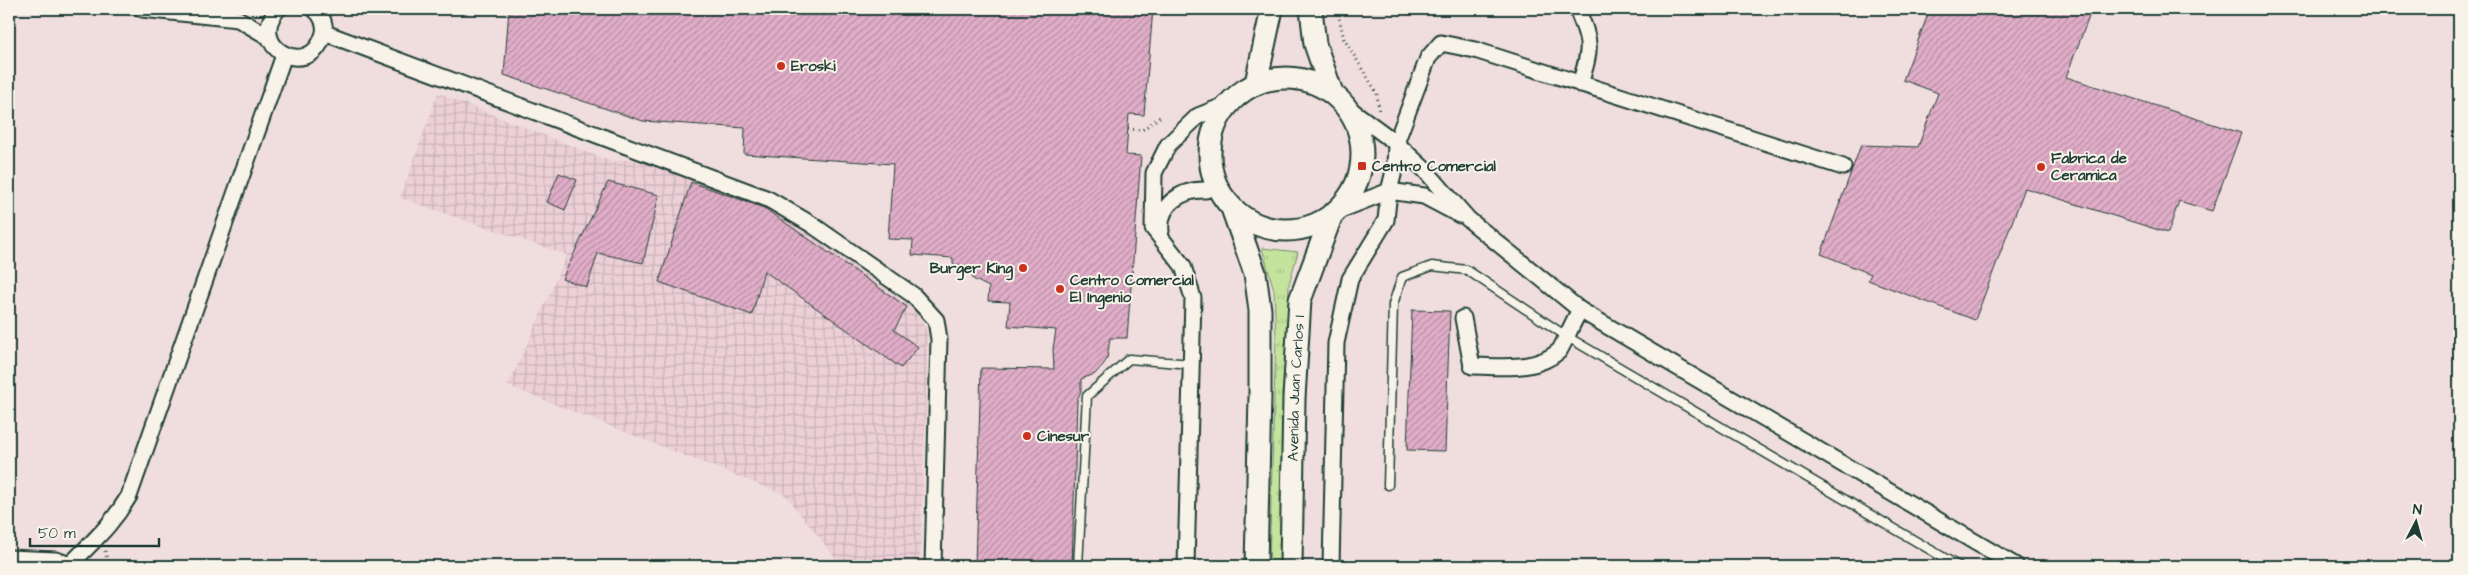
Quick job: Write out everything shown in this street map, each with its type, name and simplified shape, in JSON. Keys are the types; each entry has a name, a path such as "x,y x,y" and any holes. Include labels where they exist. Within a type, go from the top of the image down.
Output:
{"street":[{"path":"142,9 238,19 269,37 275,48 284,55 303,57 314,52 321,44 325,33 324,23 314,9"},
{"path":"269,37 271,18 278,9"},
{"path":"1256,83 1272,9"},
{"path":"1311,9 1315,44 1340,100 1361,136 1362,166 1354,191 1334,214"},
{"path":"1577,9 1588,33 1590,48 1580,84"},
{"path":"325,33 768,199 811,224 912,296 936,320 939,339 933,566"},
{"path":"1331,566 1336,343 1350,279 1386,220 1389,191 1395,167 1396,143 1428,58 1442,43 1475,50 1843,167"},
{"path":"9,558 44,559 72,566 110,525 129,496 284,55"},
{"path":"1186,566 1193,298 1183,266 1153,228 1154,173 1168,145 1198,116 1228,104 1256,83 1270,79 1292,77 1321,86 1378,128 1425,170 1468,219 1580,310 2016,566"},
{"path":"1228,104 1218,118 1209,149 1212,178 1220,194 1234,211 1249,222 1276,231 1301,230 1389,191 1424,196 1468,219"},
{"path":"1167,247 1161,230 1160,218 1168,205 1176,197 1193,190 1206,190"},
{"path":"1234,211 1255,274 1260,310 1256,566"},
{"name":"Avenida Juan Carlos I","path":"1291,566 1294,398 1300,300 1334,214"},
{"path":"1463,318 1472,366 1533,366 1560,351 1580,310"}],"lane":[{"path":"1388,484 1393,304 1402,277 1432,266 1467,270 1566,336 1958,566"},
{"path":"1078,566 1086,396 1129,360 1192,364"}],"path":[{"path":"1337,9 1344,39 1377,93 1380,104 1378,128"},
{"path":"1128,129 1142,130 1160,116"}],"shaded area":[{"path":"438,93 612,162 631,159 764,202 915,310 928,333 920,566 842,566 785,495 508,386 567,255 400,198"}],"green space":[{"path":"1262,248 1298,252 1289,284 1280,566 1269,566 1276,337 1274,290"}],"building":[{"name":"Centro Comercial El Ingenio","path":"509,9 1153,9 1144,115 1129,114 1126,155 1141,156 1127,338 1110,338 1107,359 1103,365 1095,374 1081,379 1081,391 1077,400 1072,566 975,566 981,368 1054,369 1053,349 1056,330 1008,326 1010,302 988,301 989,287 973,279 970,266 953,264 953,258 912,255 913,240 888,239 893,164 744,154 745,128 643,121 504,75"},
{"name":"Fabrica de Ceramica","path":"1930,9 2092,9 2066,77 2241,133 2212,211 2179,201 2168,233 2025,188 1975,320 1868,280 1871,274 1821,254 1861,145 1918,147 1938,93 1903,80"},
{"path":"559,173 577,180 565,210 547,202"},
{"path":"608,182 659,195 643,263 598,253 587,287 562,279"},
{"path":"691,182 764,208 907,307 894,330 918,347 901,368 764,271 752,315 659,282"},
{"path":"1412,310 1450,311 1445,451 1407,450"}],"place":[{"name":"Eroski","path":"781,66"},
{"name":"Centro Comercial","path":"1362,166"},
{"name":"Fabrica de Ceramica","path":"2041,167"},
{"name":"Burger King","path":"1023,268"},
{"name":"Centro Comercial El Ingenio","path":"1060,289"},
{"name":"Cinesur","path":"1027,436"}]}
